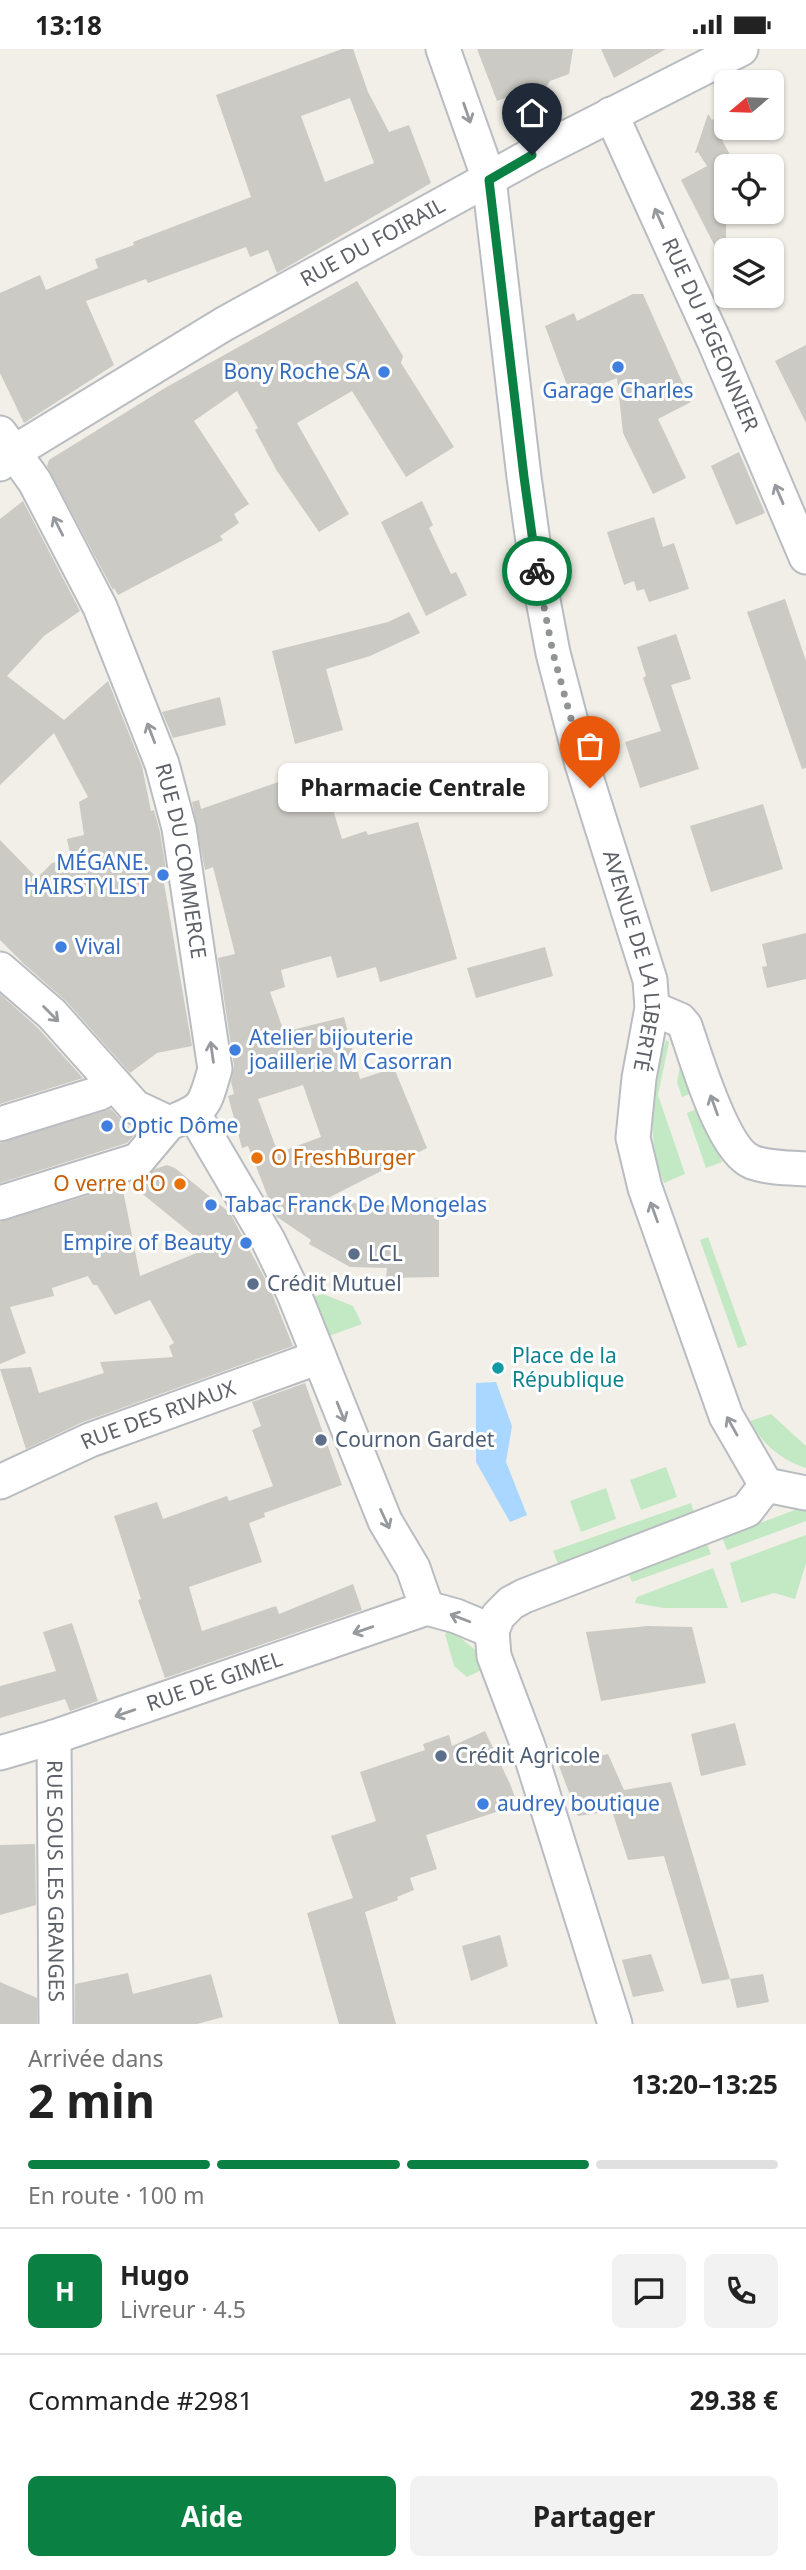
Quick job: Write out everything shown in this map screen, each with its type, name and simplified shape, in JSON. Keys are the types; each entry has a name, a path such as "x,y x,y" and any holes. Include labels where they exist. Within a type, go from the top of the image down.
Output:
{"street":[{"name":"AVENUE DE LA LIBERTÉ","path":"443,49 489,180 524,477 536,563 553,653 582,764 650,980 652,1007 639,1078 634,1138 645,1188 722,1404 766,1485"},
{"name":"RUE DU FOIRAIL","path":"5,450 224,324 611,114 741,49"},
{"name":"RUE DU PIGEONNIER","path":"611,114 715,343 806,557"},
{"name":"RUE DU COMMERCE","path":"0,1203 138,1160 181,1119 205,1103 215,1069 179,828 162,764 100,607 35,482 5,450"},
{"path":"0,968 52,1014 135,1107 181,1119 268,1240 294,1294 385,1521 413,1568 427,1608 456,1616 492,1631"},
{"path":"652,1007 680,1020 685,1026 718,1117 733,1147 750,1161 806,1169"},
{"path":"0,1124 100,1093 113,1084"},
{"name":"RUE DES RIVAUX","path":"0,1482 90,1440 319,1357"},
{"path":"615,2024 528,1746 494,1656 492,1631 498,1616 511,1603 524,1596 747,1510 766,1485 806,1493"},
{"name":"RUE DE GIMEL","path":"0,1753 54,1737 427,1608"},
{"name":"RUE SOUS LES GRANGES","path":"54,1737 56,2024"}],"green space":[{"path":"666,1040 669,1042 658,1095 685,1174 664,1183 654,1147 653,1112 657,1076"},
{"path":"684,1055 722,1162 706,1168 687,1113 699,1108 694,1092 682,1097 677,1082"},
{"path":"708,1237 747,1345 738,1348 700,1240"},
{"path":"323,1294 353,1306 362,1324 329,1336 310,1298"},
{"path":"771,1414 806,1446 806,1468 788,1461 773,1450 760,1437 750,1421"},
{"path":"666,1467 677,1497 641,1510 630,1480"},
{"path":"606,1488 616,1519 581,1532 570,1501"},
{"path":"691,1503 695,1516 558,1564 553,1551"},
{"path":"806,1508 806,1521 727,1550 722,1537"},
{"path":"806,1535 806,1563 795,1599 774,1593 741,1603 730,1563"},
{"path":"706,1542 711,1554 632,1582 627,1571"},
{"path":"713,1568 728,1608 664,1608 635,1603 637,1597"},
{"path":"451,1630 479,1653 484,1669 467,1677 454,1666 445,1634"}],"water":[{"path":"496,1382 512,1426 506,1462 527,1515 510,1522 476,1462 476,1383"}],"building":[{"path":"342,49 353,49 368,92 389,132 409,125 431,183 277,273 268,250 250,257 246,247 148,283 146,279 86,301 114,365 24,423 0,373 0,293 40,275 46,290 98,268 95,259 251,197 216,95","holes":["350,98 374,163 325,182 301,116"]},
{"path":"477,49 573,49 569,74 550,81 543,92 531,97 519,93 497,101"},
{"path":"601,49 666,49 614,78"},
{"path":"708,114 712,120 714,119 714,140 722,140 730,154 714,154 714,224 726,224 726,238 714,238 714,245 681,180 707,166 698,152 695,153"},
{"path":"357,281 403,356 401,363 454,447 406,477 352,391 297,423 349,514 319,532 277,471 255,430 258,428 237,391 194,421 249,504 234,514 239,523 220,536 223,540 118,595 47,466 49,460 165,388"},
{"name":"Garage Charles","path":"633,294 643,294 691,402 658,419 686,478 653,494 623,433 617,378 571,396 545,326 574,313 577,321"},
{"path":"806,345 806,423 775,361"},
{"path":"739,452 765,513 736,525 711,466"},
{"path":"23,501 80,611 44,636 7,676 64,720 108,681 142,766 151,811 154,810 160,832 168,882 164,883 192,1046 157,1053 130,1073 66,1001 0,940 0,840 37,878 52,863 71,859 67,839 84,835 79,802 88,797 54,733 0,785 0,519"},
{"path":"422,501 433,525 429,528 451,574 456,572 467,595 426,616 381,522"},
{"path":"654,517 663,547 674,543 689,589 649,602 644,589 637,591 634,581 624,585 607,532"},
{"path":"785,599 806,661 806,768 802,769 747,612"},
{"path":"409,612 420,633 370,656 326,669 343,730 295,744 272,651 388,622"},
{"path":"676,634 691,679 671,685 699,769 640,788 625,742 661,731 643,678 646,676 637,647"},
{"path":"220,697 226,725 173,738 162,712"},
{"path":"290,778 301,810 330,800 342,839 366,831 368,835 418,822 457,959 380,982 376,967 337,978 331,956 281,970 285,987 270,992 284,1032 344,1017 360,1079 394,1068 427,1148 322,1201 411,1207 439,1197 439,1277 386,1278 387,1268 350,1267 309,1244 311,1240 277,1217 265,1196 268,1197 248,1146 242,1148 228,1096 234,1094 231,1082 234,1066 218,958 235,954 213,867 205,870 192,802 199,800 201,809","holes":["303,1085 321,1137 278,1153 258,1099"]},
{"path":"763,804 783,869 711,892 690,826"},
{"path":"806,933 806,979 767,988 762,967 767,966 762,944"},
{"path":"545,947 553,976 476,998 467,968"},
{"path":"0,994 38,1028 83,1078 0,1104"},
{"path":"111,1109 135,1134 127,1143 0,1183 0,1143"},
{"path":"167,1165 175,1168 230,1213 269,1286 293,1346 83,1422 26,1449 0,1369 31,1367 39,1393 104,1373 100,1362 173,1357 169,1346 174,1343 150,1300 115,1315 97,1285 93,1285 88,1276 52,1288 54,1296 10,1307 26,1353 0,1364 0,1222 122,1185 140,1276 209,1248 129,1183"},
{"path":"305,1383 342,1485 264,1513 265,1517 249,1523 262,1562 189,1587 202,1631 276,1606 279,1614 353,1584 362,1610 165,1678 138,1600 141,1599 114,1516 157,1502 163,1519 227,1496 229,1501 273,1486 252,1430 261,1426 252,1402"},
{"path":"72,1623 98,1701 70,1711 65,1699 0,1718 0,1686 56,1671 43,1632"},
{"path":"648,1626 692,1627 706,1683 601,1701 586,1632"},
{"path":"735,1723 746,1765 701,1776 691,1734"},
{"path":"485,1731 518,1805 426,1835 437,1869 410,1878 414,1890 397,1897 398,1900 365,1912 396,2024 339,2024 307,1913 353,1898 331,1836 376,1821 360,1772 425,1750 423,1744 449,1735 452,1746"},
{"path":"608,1754 624,1790 671,1782 730,1979 702,1984 664,1856 628,1860 612,1811 578,1816 559,1766"},
{"path":"35,1844 36,1905 0,1915 0,1845"},
{"path":"500,1935 508,1966 471,1981 462,1946"},
{"path":"651,1954 664,1991 633,1997 622,1960"},
{"path":"128,1973 133,1994 211,1974 223,2017 197,2024 75,2024 75,1984"},
{"path":"763,1974 769,2002 737,2008 730,1979"},
{"path":"0,1982 37,1998 37,2024 0,2024"}],"way so far":[{"path":"537,571 553,653 590,788"}],"place":[{"name":"Garage Charles","path":"618,367"},
{"name":"Bony Roche SA","path":"384,372"},
{"name":"Pharmacie Centrale","path":"590,788"},
{"name":"MÉGANE. HAIRSTYLIST","path":"163,875"},
{"name":"Vival","path":"61,947"},
{"name":"Atelier bijouterie joaillerie M Casorran","path":"235,1050"},
{"name":"Optic Dôme","path":"107,1126"},
{"name":"O FreshBurger","path":"257,1158"},
{"name":"O verre d'O","path":"180,1184"},
{"name":"Tabac Franck De Mongelas","path":"211,1205"},
{"name":"Empire of Beauty","path":"246,1243"},
{"name":"LCL","path":"354,1254"},
{"name":"Crédit Mutuel","path":"253,1284"},
{"name":"Place de la République","path":"498,1368"},
{"name":"Cournon Gardet","path":"321,1440"},
{"name":"Crédit Agricole","path":"441,1756"},
{"name":"audrey boutique","path":"483,1804"}],"route":[{"path":"532,155 489,180 537,571"}]}
